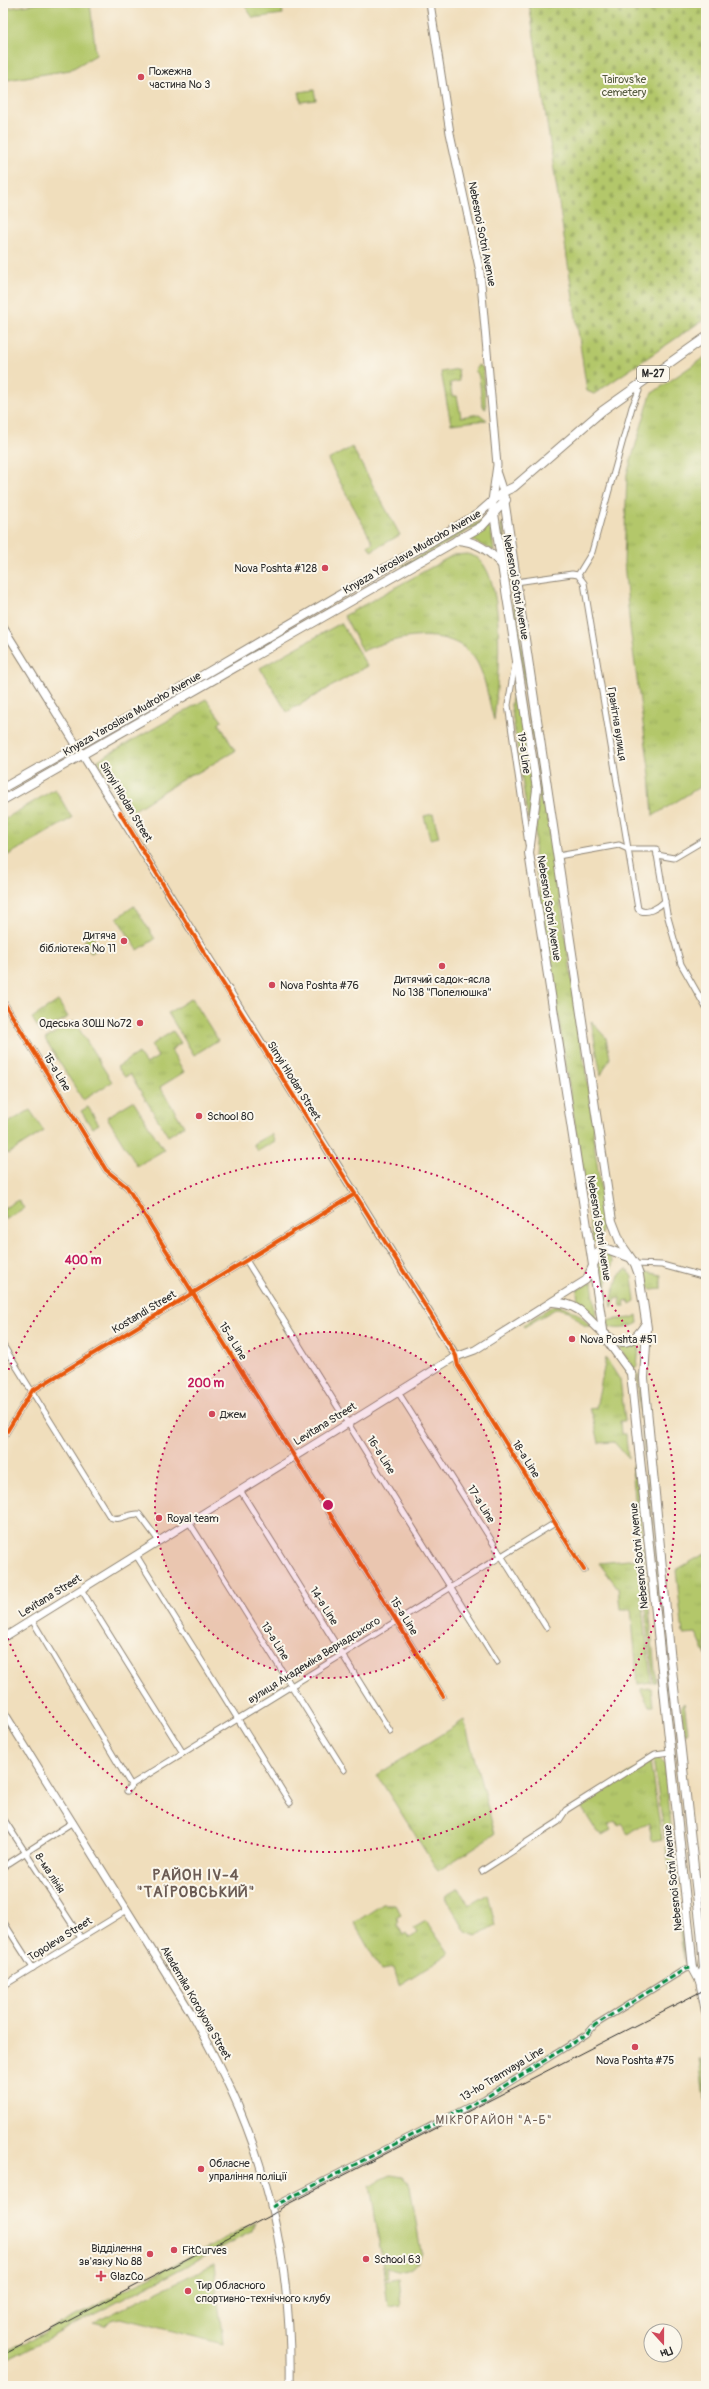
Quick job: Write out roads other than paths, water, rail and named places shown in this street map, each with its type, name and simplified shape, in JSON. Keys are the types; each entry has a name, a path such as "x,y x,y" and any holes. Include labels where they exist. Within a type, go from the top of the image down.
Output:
{"main road":[{"name":"Nebesnoi Sotni Avenue","path":"430,3 450,133 480,272 497,472 503,492 612,1221 621,1244 639,1275 646,1323 644,1378 670,1652 701,1930 704,1968 702,1984 706,2012"},
{"name":"М-27","path":"514,487 602,411 706,337"},
{"name":"Nebesnoi Sotni Avenue","path":"497,472 492,502 493,516 517,655 537,789 529,853 604,1336 631,1373 670,1752 687,1892 693,1968 702,1984"},
{"name":"Knyaza Yaroslava Mudroho Avenue","path":"3,788 478,514 503,492 514,487"},
{"name":"Knyaza Yaroslava Mudroho Avenue","path":"3,800 482,526 504,503 514,487"},
{"path":"456,540 468,541 480,546 490,552 502,564"},
{"name":"Simyi Hlodan Street","path":"3,627 84,754 219,977 456,1356"},
{"name":"Levitana Street","path":"3,1638 456,1356 475,1350 586,1280 598,1253 607,1249 632,1261"},
{"path":"552,1302 568,1304 580,1311 604,1336 613,1340 624,1341 633,1338 641,1332 646,1323"},
{"path":"660,1652 670,1652"},
{"name":"Akademika Korolyova Street","path":"3,1711 73,1822 216,2056 239,2108 256,2154 272,2207 284,2270 289,2312 290,2386"}],"street":[{"path":"516,582 578,575 594,545 632,407 639,391 638,385"},
{"name":"Гранітна вулиця","path":"578,575 584,583 638,909 644,911 658,908 665,901"},
{"name":"19-a Line","path":"517,655 508,705 529,853"},
{"path":"657,854 674,858 706,839"},
{"path":"558,856 619,845 628,849 656,849 665,901 683,966 706,1008"},
{"name":"15-a Line","path":"3,1001 106,1170 124,1182 443,1696"},
{"name":"Kostandi Street","path":"3,1438 32,1391 355,1194"},
{"name":"16-a Line","path":"246,1260 349,1422 497,1662"},
{"name":"Levitana Street","path":"632,1261 662,1265 706,1277"},
{"path":"3,1345 110,1517 118,1519 131,1514 139,1514 159,1541"},
{"name":"18-a Line","path":"456,1356 458,1366 584,1570"},
{"name":"17-a Line","path":"398,1392 546,1627"},
{"name":"14-a Line","path":"240,1490 390,1731"},
{"name":"13-a Line","path":"189,1522 344,1770"},
{"name":"вулиця Академіка Вернадського","path":"127,1791 131,1785 555,1523"},
{"path":"136,1555 290,1803"},
{"path":"81,1589 183,1753"},
{"path":"32,1620 131,1785"},
{"path":"482,1870 558,1822 566,1810 655,1754 670,1752"},
{"name":"8-ма лінія","path":"3,1818 81,1938"},
{"path":"3,1867 73,1822"},
{"name":"Topoleva Street","path":"3,1986 127,1910"},
{"path":"3,1921 33,1968"},
{"name":"13-ho Tramvaya Line","path":"272,2207 485,2098 587,2034 595,2025 644,1994 685,1969 693,1968"}],"tram line":[{"path":"3,2355 273,2214 286,2205 706,1989"}],"place":[{"name":"Пожежна частина № 3","path":"141,77"},
{"name":"Nova Poshta #128","path":"325,568"},
{"name":"Дитяча бібліотека № 11","path":"124,941"},
{"name":"Дитячий садок-ясла № 138 \"Попелюшка\"","path":"442,966"},
{"name":"Nova Poshta #76","path":"272,985"},
{"name":"Одеська ЗОШ №72","path":"140,1023"},
{"name":"School 80","path":"199,1116"},
{"name":"Nova Poshta #51","path":"572,1339"},
{"name":"Джем","path":"212,1414"},
{"name":"Royal team","path":"159,1518"},
{"name":"Nova Poshta #75","path":"635,2047"},
{"name":"Обласне упраління поліції","path":"201,2169"},
{"name":"FitCurves","path":"174,2250"},
{"name":"Відділення зв'язку № 88","path":"150,2254"},
{"name":"School 63","path":"366,2259"},
{"name":"GlazCo","path":"101,2276"},
{"name":"Тир Обласного спортивно-технічного клубу","path":"188,2291"}],"district":[{"name":"РАЙОН IV-4 \"ТАЇРОВСЬКИЙ\"","path":"196,1884"},
{"name":"МІКРОРАЙОН \"А-Б\"","path":"494,2120"}],"park label":[{"name":"Tairovs'ke cemetery","path":"624,85"}]}
